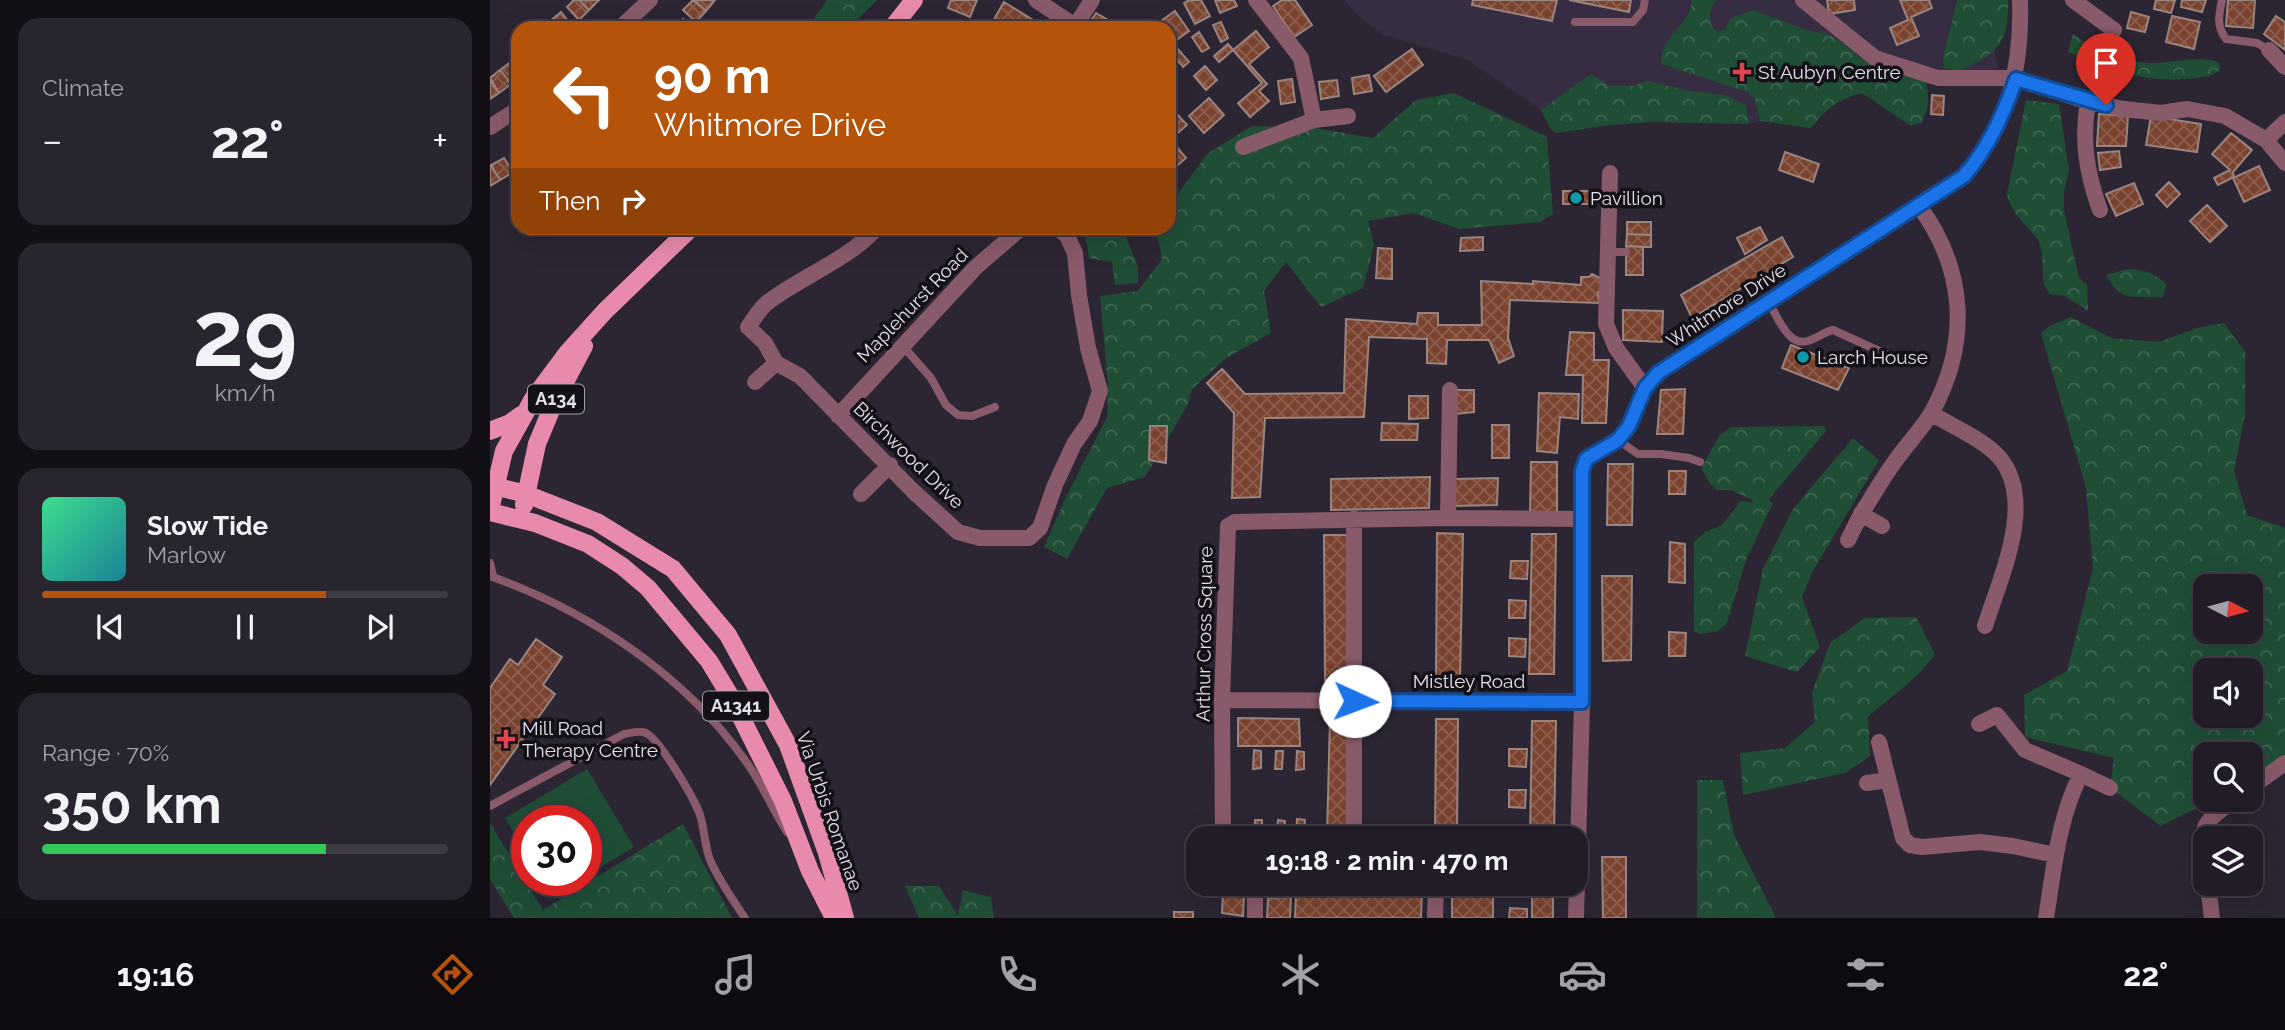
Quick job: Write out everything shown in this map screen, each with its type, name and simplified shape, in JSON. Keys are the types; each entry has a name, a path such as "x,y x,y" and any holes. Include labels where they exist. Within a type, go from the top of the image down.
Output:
{"main road":[{"path":"898,21 914,0"},
{"name":"A134","path":"490,511 493,485 504,451 524,413 568,352 605,311 684,235"},
{"name":"A134","path":"521,519 541,433 577,358 605,311"},
{"name":"A134","path":"490,431 510,423 524,413"},
{"name":"Via Urbis Romanae","path":"493,485 526,494 597,522 673,569 728,635 788,745 827,853 845,918"},
{"name":"Via Urbis Romanae","path":"490,511 521,519 588,544 622,566 648,588 709,661 732,699 783,801 810,871 834,918"}],"street":[{"path":"628,21 650,0"},
{"path":"1036,0 1066,21"},
{"path":"1078,21 1092,0"},
{"path":"1256,0 1301,58 1314,120"},
{"path":"1803,0 1875,58 1938,78 2016,79 2088,102 2161,113 2186,109 2225,116 2266,139 2285,163"},
{"name":"Whitmore Drive","path":"1579,826 1582,702 1582,471 1586,459 1618,440 1629,426 1645,388 1658,373 1964,176 1981,157 2002,118 2016,79 2021,33 2020,0"},
{"path":"2073,0 2114,30"},
{"path":"2269,50 2285,67"},
{"path":"2088,102 2085,118 2086,163 2100,210"},
{"path":"490,127 511,114"},
{"path":"1244,147 1314,120 1348,117"},
{"path":"2266,139 2285,122"},
{"path":"1609,173 1606,324 1616,348 1645,388"},
{"path":"1848,540 1894,462 1931,413 1955,352 1959,326 1957,291 1949,258 1937,229 1919,206"},
{"name":"Birchwood Drive","path":"870,235 836,262 766,303 748,327 765,343 776,363 800,376 913,491 958,532 980,538 1029,538 1040,528 1074,444 1090,421 1100,391 1079,295 1075,253 1066,235"},
{"name":"Maplehurst Road","path":"838,415 976,267 1013,235"},
{"path":"755,382 776,363"},
{"path":"1448,517 1450,390"},
{"path":"1931,413 1998,457 2013,485 2017,511 2012,537 1985,626"},
{"path":"861,494 890,465"},
{"path":"1861,514 1882,526"},
{"name":"Arthur Cross Square","path":"1223,826 1222,700 1228,526 1235,522 1448,517 1583,519"},
{"path":"1354,519 1354,826"},
{"name":"Mistley Road","path":"1222,700 1582,702"},
{"path":"1979,724 1997,715 2025,750 2110,788"},
{"path":"1879,743 1903,838 1910,845 1922,847 1980,842 2055,855"},
{"path":"2263,779 2285,763"},
{"path":"2046,918 2055,855 2069,797 2081,774"},
{"path":"1867,783 1888,780"},
{"path":"2204,826 2220,812"},
{"path":"1255,896 1255,918"},
{"path":"1435,918 1436,896"},
{"name":"Whitmore Drive","path":"1576,918 1577,896"},
{"path":"2209,896 2212,918"}],"lane":[{"path":"1575,22 1633,22 1643,10 1645,0"},
{"path":"2222,0 2219,30 2226,39 2257,43 2269,50"},
{"path":"1608,252 1626,252"},
{"path":"1769,303 1788,334 1796,341 1805,342 1825,331 1833,330 1888,355"},
{"path":"902,345 930,379 946,405 958,415 972,416 995,407"},
{"path":"1618,440 1638,454 1661,454 1700,462"},
{"path":"490,563 491,576 545,599 591,623 648,660 679,686 747,763 810,871"},
{"path":"490,806 625,734 636,731 647,734 676,771 695,802 710,860 723,885 746,918"}],"shaded area":[{"name":"St Aubyn Centre","path":"1345,0 1985,0 2001,85 1927,84 1926,114 1922,122 1911,126 1863,93 1828,107 1811,128 1760,121 1749,124 1684,121 1610,125 1556,133 1550,128 1541,110 1468,60 1384,35 1360,18"}],"green space":[{"path":"827,0 877,0 856,21 812,21"},
{"path":"1692,0 1716,0 1710,17 1717,32 1725,29 1731,18 1753,10 1806,30 1828,34 1860,58 1922,78 1927,88 1928,100 1922,122 1911,126 1862,93 1833,106 1811,128 1760,121 1755,99 1748,92 1661,64 1665,45 1687,16"},
{"path":"1957,0 2008,0 2006,27 1999,45 1984,58 1960,71 1944,68 1943,60"},
{"path":"2073,34 2100,50 2129,60 2149,63 2205,59 2219,63 2220,70 2205,77 2178,79 2130,74 2098,65 2068,52"},
{"path":"1591,74 1610,86 1634,86 1647,81 1690,91 1725,95 1746,105 1749,124 1649,122 1556,133 1550,128 1541,110"},
{"path":"1454,93 1547,137 1553,214 1540,222 1459,229 1414,213 1368,221 1374,245 1363,288 1321,307 1286,262 1264,291 1271,333 1226,358 1192,389 1188,404 1145,477 1107,488 1067,559 1044,547 1107,417 1108,385 1100,296 1138,291 1162,259 1157,235 1176,235 1176,196 1207,154 1252,126 1315,128 1373,138 1416,100"},
{"path":"2026,100 2059,104 2069,171 2064,192 2064,211 2079,278 2087,284 2088,311 2065,296 2050,294 2044,285 2038,240 2016,214 2009,201 2007,194"},
{"path":"1085,235 1125,235 1138,267 1138,283 1115,285 1112,262 1089,258"},
{"path":"2127,269 2148,272 2158,277 2167,285 2162,298 2130,296 2118,291 2106,275"},
{"path":"2071,317 2111,338 2159,342 2197,328 2224,323 2245,352 2245,414 2234,471 2247,515 2285,528 2285,760 2263,772 2263,742 2193,742 2193,810 2161,826 2110,788 2114,758 2025,737 2024,695 2067,671 2093,568 2086,488 2041,333"},
{"path":"1823,426 1827,430 1768,500 1773,503 1746,560 1727,623 1718,631 1700,634 1694,631 1694,542 1705,532 1722,525 1741,501 1753,503 1751,499 1731,490 1717,490 1701,468 1720,435 1731,427"},
{"path":"1853,438 1879,460 1813,571 1802,597 1820,647 1797,672 1745,656 1763,569 1793,509"},
{"path":"1916,617 1935,654 1912,680 1868,717 1870,756 1845,773 1743,795 1740,753 1785,748 1815,722 1812,693 1830,643 1865,618"},
{"path":"587,769 634,847 602,866 602,805 527,805"},
{"path":"1697,780 1723,780 1734,835 1776,918 1697,918"},
{"path":"511,814 511,828 505,818"},
{"path":"490,823 511,857 511,896 534,896 543,910 566,896 602,896 602,874 683,824 732,918 514,918 490,879"},
{"path":"905,886 939,886 958,916 963,890 991,897 994,918 919,918"}],"building":[{"path":"574,0 579,0 589,10 579,20 567,7"},
{"path":"579,0 599,0 589,10"},
{"path":"693,0 706,11 695,21 683,10"},
{"path":"694,0 715,0 706,11"},
{"path":"951,0 977,0 970,17 948,8"},
{"path":"1201,0 1210,16 1195,24 1184,3"},
{"path":"1215,0 1234,0 1237,6 1220,13"},
{"path":"1282,0 1295,0 1312,25 1294,37 1273,6"},
{"path":"1473,0 1557,0 1552,21 1472,5"},
{"path":"1569,0 1631,0 1629,12"},
{"path":"1827,0 1854,0 1855,10 1829,14"},
{"path":"1900,0 1929,0 1932,8 1911,17 1919,36 1897,45 1890,28 1908,20"},
{"path":"2156,0 2175,0 2171,13 2154,9"},
{"path":"2182,0 2206,0 2202,12 2181,7"},
{"path":"2228,0 2255,0 2253,28 2226,26"},
{"path":"1004,2 1035,21 993,21"},
{"path":"1175,11 1189,31 1176,40 1176,21 1161,21"},
{"path":"561,12 568,21 550,21"},
{"path":"2131,12 2149,17 2145,32 2127,28"},
{"path":"1096,13 1110,21 1091,21"},
{"path":"2172,16 2200,22 2194,49 2166,42"},
{"path":"2276,16 2285,22 2285,50 2264,34"},
{"path":"1221,22 1228,38 1221,42 1213,25"},
{"path":"1256,31 1269,47 1249,64 1267,84 1259,91 1269,101 1250,117 1238,103 1262,83 1233,50"},
{"path":"1199,32 1209,48 1202,52 1192,37"},
{"path":"1228,44 1233,50 1219,62 1214,56"},
{"path":"1176,49 1189,62 1183,67 1176,58"},
{"path":"1412,49 1423,65 1386,92 1374,76"},
{"path":"511,62 511,84 500,70"},
{"path":"1205,66 1217,80 1206,90 1194,76"},
{"path":"500,70 511,84 499,93 490,78"},
{"path":"1369,75 1372,91 1354,94 1352,78"},
{"path":"1292,79 1295,102 1281,104 1278,81"},
{"path":"490,80 499,93 490,99"},
{"path":"1337,80 1339,96 1321,99 1319,82"},
{"path":"1932,95 1944,96 1943,115 1931,114"},
{"path":"1209,98 1224,115 1204,133 1189,116"},
{"path":"2099,114 2128,116 2126,146 2097,146"},
{"path":"1176,115 1187,125 1176,134"},
{"path":"2151,116 2201,124 2197,152 2146,145"},
{"path":"2231,133 2252,150 2233,172 2234,177 2218,185 2214,178 2230,170 2212,154"},
{"path":"1176,146 1186,158 1176,167"},
{"path":"2119,151 2121,167 2100,170 2098,153"},
{"path":"1785,152 1819,164 1813,182 1779,170"},
{"path":"504,158 511,173 500,180 491,165"},
{"path":"490,166 500,180 490,186"},
{"path":"2259,166 2270,190 2244,202 2233,178"},
{"path":"2169,182 2180,194 2167,207 2156,195"},
{"path":"2134,183 2143,204 2116,216 2106,194"},
{"name":"Pavillion","path":"1563,191 1589,191 1589,204 1563,204"},
{"path":"2207,205 2227,226 2210,242 2190,221"},
{"path":"1627,222 1651,222 1651,235 1627,234"},
{"path":"1760,227 1767,240 1745,254 1737,238"},
{"path":"1627,234 1651,235 1651,247 1626,246"},
{"path":"1483,237 1483,250 1460,251 1461,238"},
{"path":"1782,237 1793,257 1692,318 1681,295"},
{"path":"1626,246 1643,247 1643,275 1626,275"},
{"path":"1378,248 1392,249 1392,279 1376,278"},
{"path":"1592,274 1607,282 1606,292 1598,292 1599,303 1510,300 1508,338 1514,356 1499,363 1489,340 1447,340 1446,364 1427,363 1427,339 1369,337 1364,417 1265,418 1260,497 1232,498 1234,413 1207,383 1222,369 1245,394 1344,393 1346,319 1417,324 1418,313 1438,313 1438,325 1482,325 1481,281 1581,285 1581,277 1589,277"},
{"path":"1623,310 1663,311 1662,342 1623,340"},
{"path":"1570,332 1594,333 1594,360 1609,360 1606,423 1582,423 1583,375 1566,375"},
{"name":"Larch House","path":"1791,345 1849,368 1838,390 1782,368"},
{"path":"1685,389 1683,434 1657,434 1661,390"},
{"path":"1455,390 1474,390 1474,412 1455,414"},
{"path":"1539,393 1579,394 1578,419 1560,417 1557,453 1537,451"},
{"path":"1409,396 1428,396 1428,418 1409,419"},
{"path":"1382,423 1418,424 1417,440 1381,440"},
{"path":"1492,425 1509,425 1509,458 1492,458"},
{"path":"1150,426 1167,426 1166,463 1149,460"},
{"path":"1531,462 1557,462 1557,513 1530,512"},
{"path":"1608,464 1633,464 1632,525 1607,525"},
{"path":"1669,471 1686,471 1685,494 1669,494"},
{"path":"1430,477 1429,508 1331,510 1331,479"},
{"path":"1498,478 1497,505 1453,506 1454,479"},
{"path":"1437,533 1463,534 1460,680 1436,680"},
{"path":"1532,534 1556,534 1554,674 1529,674"},
{"path":"1324,535 1348,535 1348,680 1325,680"},
{"path":"1670,542 1685,544 1685,583 1669,582"},
{"path":"1511,561 1528,561 1527,579 1510,578"},
{"path":"1602,576 1632,576 1631,660 1603,661"},
{"path":"1509,600 1526,601 1525,618 1509,618"},
{"path":"1669,632 1686,633 1685,656 1669,656"},
{"path":"1509,638 1526,639 1525,657 1509,656"},
{"name":"Mill Road Therapy Centre","path":"536,639 562,657 543,685 555,694 490,785 490,688 510,659 518,665"},
{"path":"1330,716 1349,716 1347,826 1327,826"},
{"path":"1238,718 1299,719 1300,746 1238,746"},
{"path":"1436,719 1458,719 1457,826 1435,826"},
{"path":"1532,721 1556,721 1554,826 1530,826"},
{"path":"1509,749 1527,749 1526,767 1509,766"},
{"path":"1254,750 1261,751 1261,768 1253,769"},
{"path":"1276,751 1283,751 1282,769 1275,769"},
{"path":"1297,751 1304,752 1304,769 1296,770"},
{"path":"1509,790 1526,790 1525,808 1509,807"},
{"path":"1297,819 1305,820 1305,826 1297,826"},
{"path":"1255,820 1262,820 1262,826 1255,826"},
{"path":"1278,820 1285,821 1285,826 1277,826"},
{"path":"1602,857 1626,857 1626,918 1603,918"},
{"path":"1223,896 1244,896 1243,916 1222,913"},
{"path":"1296,896 1422,896 1421,918 1295,918"},
{"path":"1532,896 1553,896 1553,918 1532,918"},
{"path":"1291,897 1290,918 1267,918 1268,898"},
{"path":"1452,897 1493,897 1493,918 1452,918"},
{"path":"1510,908 1527,909 1527,918 1509,918"},
{"path":"1174,912 1193,912 1193,918 1174,918"}],"place":[{"name":"St Aubyn Centre","path":"1742,72"},
{"name":"Pavillion","path":"1576,198"},
{"name":"Larch House","path":"1803,357"},
{"name":"Mill Road Therapy Centre","path":"506,739"}],"route":[{"path":"1355,701 1582,702 1582,471 1586,459 1618,440 1629,426 1645,388 1658,373 1964,176 1981,157 2002,118 2016,79 2088,102 2106,105"}]}
